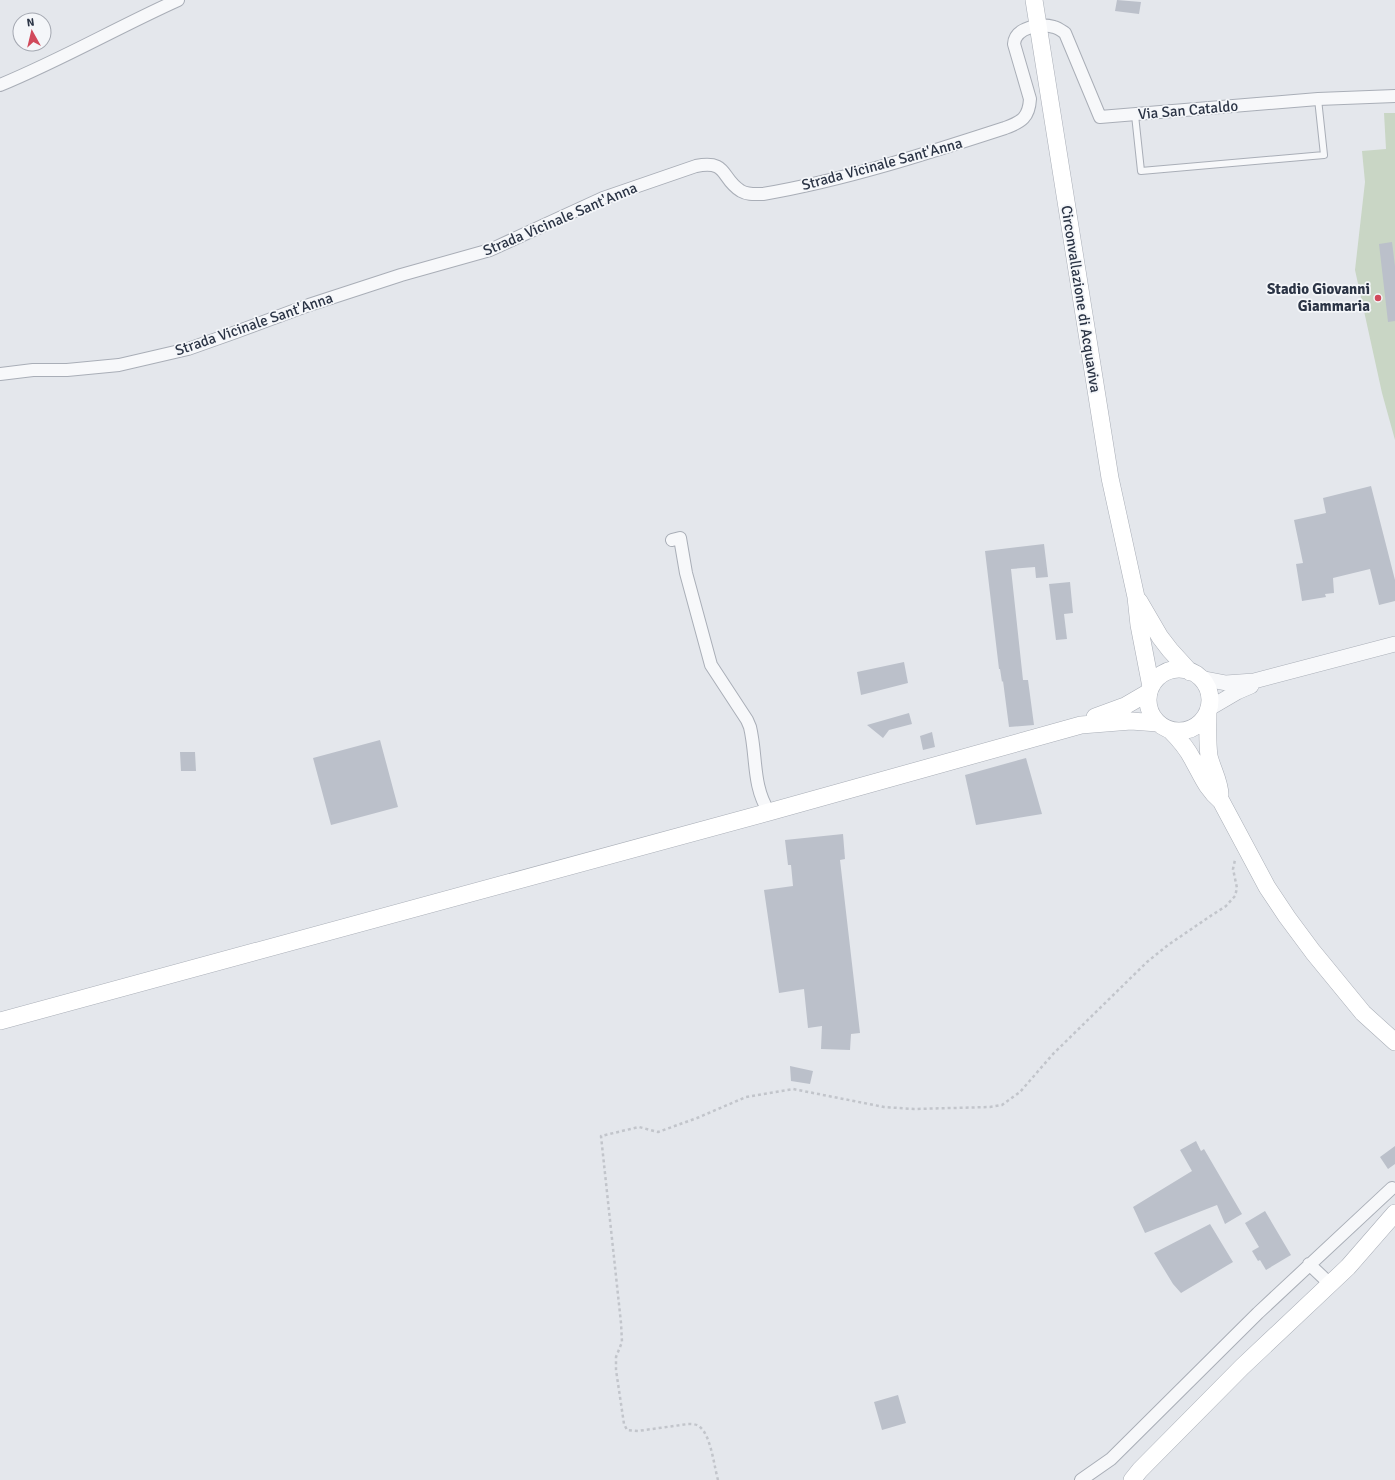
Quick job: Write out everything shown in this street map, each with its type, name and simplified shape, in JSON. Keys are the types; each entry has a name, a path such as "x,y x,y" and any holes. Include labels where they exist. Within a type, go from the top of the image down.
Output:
{"main road":[{"name":"Circonvallazione di Acquaviva","path":"1034,0 1110,478 1136,597"},
{"path":"1136,597 1160,637 1170,650 1206,685 1210,701 1208,710 1209,754 1213,771 1220,787 1221,801"},
{"path":"1136,597 1139,625 1150,689 1148,701 1149,709 1153,717 1181,740 1210,792 1221,801 1271,893 1313,952 1362,1013 1395,1042"},
{"path":"1081,725 1096,717 1125,706 1150,689 1157,679 1172,670 1182,670 1195,675"},
{"path":"0,1021 769,812 1081,725 1131,721 1178,731 1193,728 1199,724 1208,710"},
{"path":"1132,1480 1140,1470 1242,1367 1348,1267 1395,1213"}],"street":[{"path":"0,85 32,72 118,28 178,0"},
{"name":"Via San Cataldo","path":"1038,26 1053,27 1065,33 1100,117 1318,99 1395,96"},
{"name":"Strada Vicinale Sant'Anna","path":"0,374 33,370 67,370 119,365 188,349 308,305 401,275 490,250 603,198 696,166 715,164 724,170 733,184 741,191 750,194 763,194 842,178 922,155 1018,124 1025,117 1030,108 1030,99 1014,44 1014,39 1017,34 1023,30 1038,26"},
{"path":"672,540 680,538 686,573 711,665 750,727 759,790 764,804 769,812"},
{"path":"1195,675 1226,683 1254,681 1395,644"},
{"path":"1208,710 1237,692 1278,675"},
{"path":"1081,1480 1111,1459 1309,1264 1392,1188"},
{"path":"1309,1264 1330,1284"}],"lane":[{"path":"1135,115 1141,171 1324,155 1318,99"}],"path":[{"path":"718,1480 707,1437 699,1426 688,1424 638,1431 627,1430 624,1424 616,1370 616,1357 622,1342 622,1336 601,1136 639,1127 658,1132 697,1118 746,1097 793,1089 884,1107 914,1109 990,1107 1002,1105 1020,1092 1053,1054 1147,962 1226,906 1235,896 1237,888 1233,869 1235,860 1248,851"}],"green space":[{"name":"Stadio Giovanni Giammaria","path":"1384,113 1395,113 1395,440 1382,393 1355,270 1365,182 1362,151 1386,149"}],"building":[{"path":"1117,0 1141,2 1139,14 1115,11"},
{"path":"1392,242 1395,266 1395,321 1388,322 1379,244"},
{"path":"1371,486 1395,580 1395,601 1379,605 1370,569 1333,578 1334,593 1325,594 1326,597 1302,601 1296,564 1303,563 1294,520 1326,513 1323,498"},
{"path":"1044,544 1048,577 1036,578 1035,567 1011,569 1023,680 1028,680 1034,725 1009,727 1003,681 1002,682 999,669 985,551"},
{"path":"1070,582 1073,613 1064,614 1067,639 1056,640 1049,584"},
{"path":"904,662 908,683 861,695 857,672"},
{"path":"909,713 912,724 889,730 883,738 867,725"},
{"path":"932,732 935,747 923,750 920,736"},
{"path":"380,740 398,807 331,825 313,758"},
{"path":"180,752 195,752 196,771 181,771"},
{"path":"1026,758 1042,814 976,825 965,775"},
{"path":"843,834 845,859 840,860 860,1033 851,1034 850,1050 821,1049 822,1026 808,1028 804,989 779,993 764,890 793,886 791,865 788,865 785,840"},
{"path":"790,1066 813,1071 810,1084 791,1081"},
{"path":"1196,1141 1201,1151 1204,1149 1242,1214 1225,1224 1217,1205 1145,1233 1133,1207 1192,1171 1180,1150"},
{"path":"1395,1146 1395,1164 1388,1169 1380,1157"},
{"path":"1265,1211 1291,1255 1266,1270 1252,1251 1259,1247 1245,1223"},
{"path":"1210,1224 1233,1262 1181,1293 1173,1284 1154,1253"},
{"path":"898,1395 906,1423 882,1430 874,1402"}],"place":[{"name":"Stadio Giovanni Giammaria","path":"1378,298"}]}
